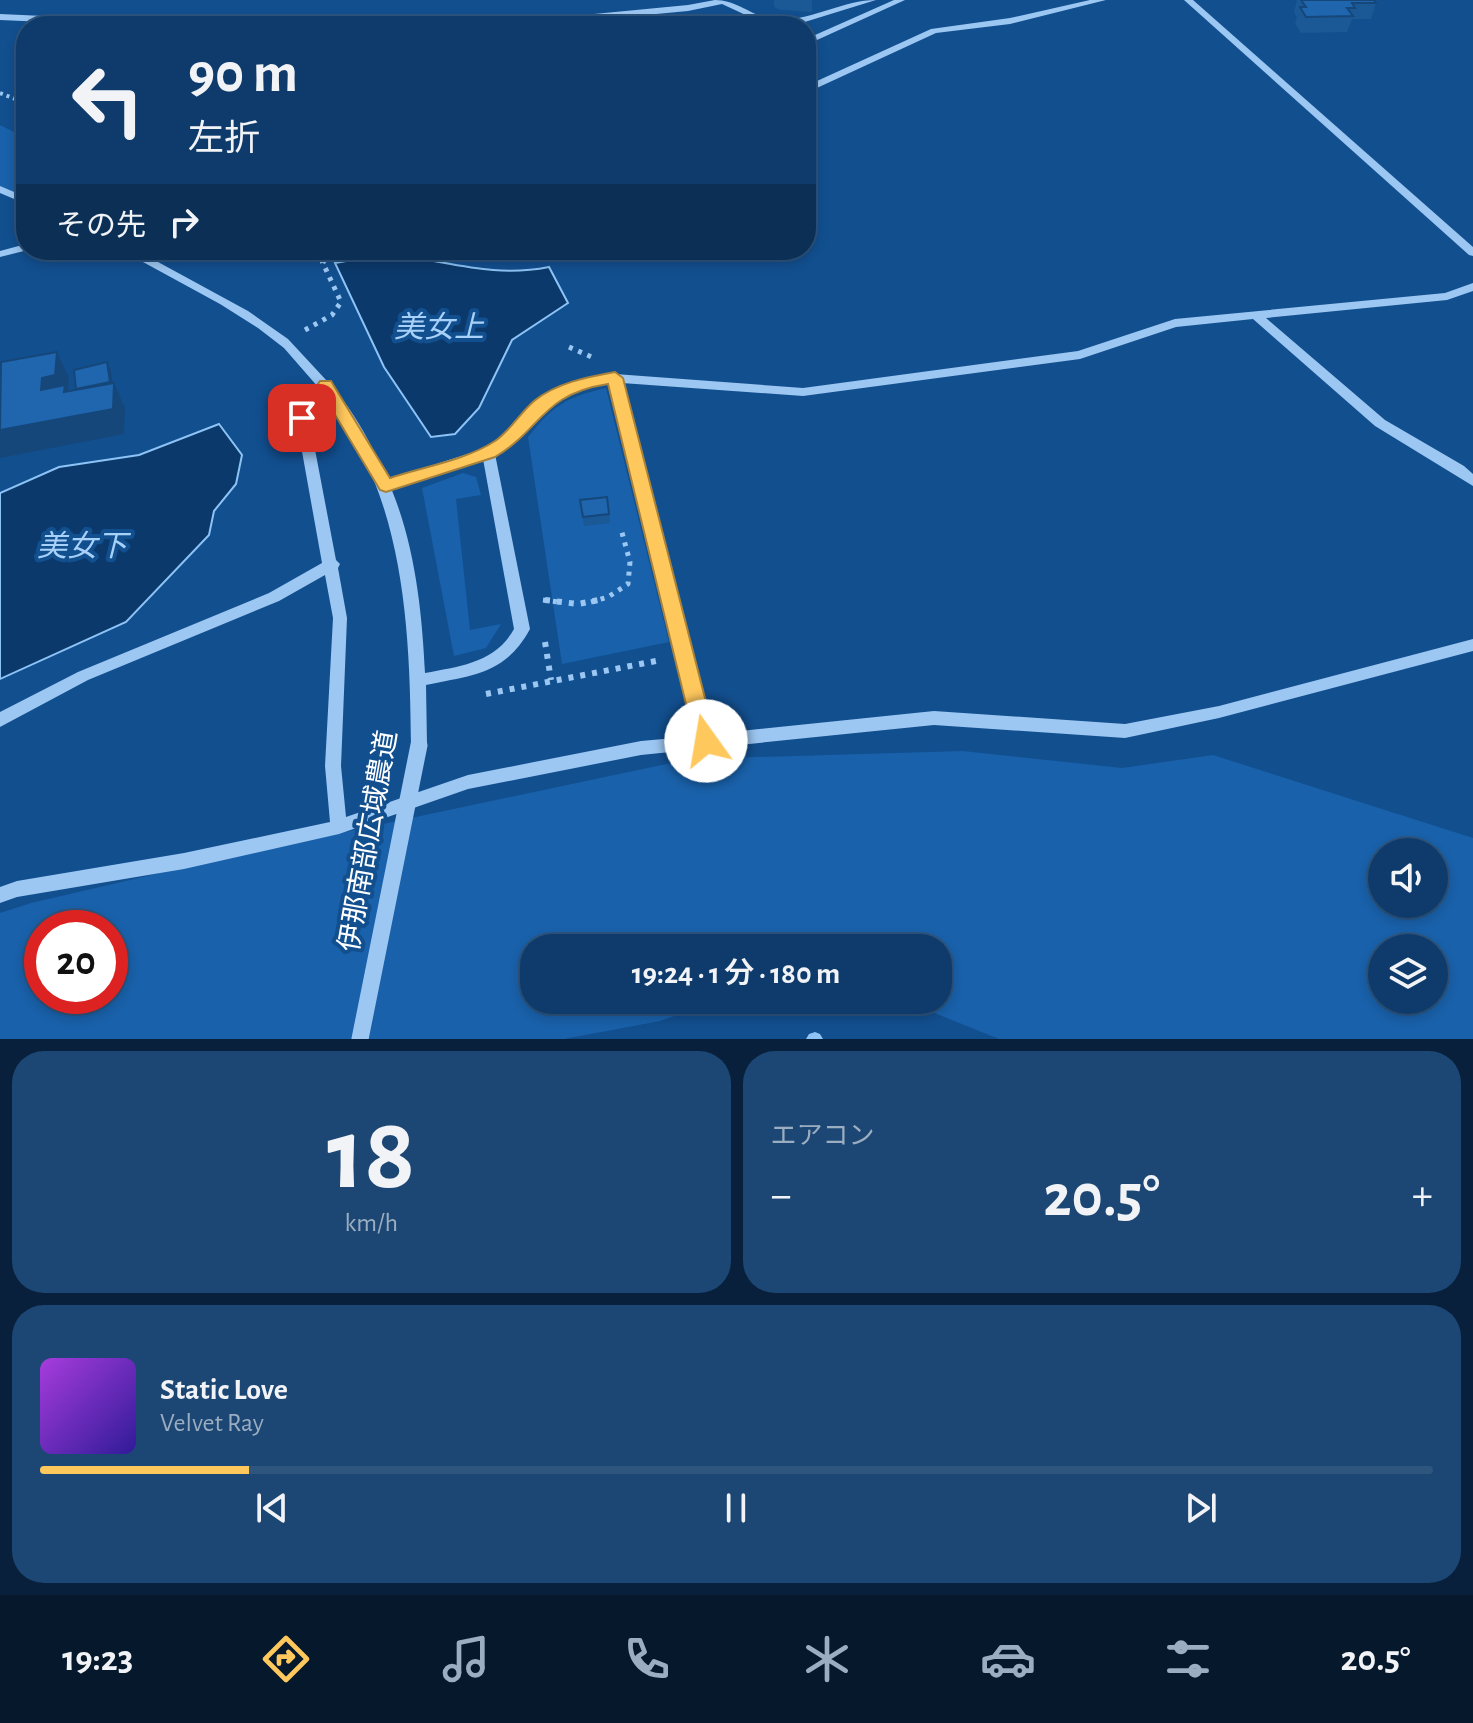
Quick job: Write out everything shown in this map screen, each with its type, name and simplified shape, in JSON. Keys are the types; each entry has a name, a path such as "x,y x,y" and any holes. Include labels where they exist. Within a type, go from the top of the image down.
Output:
{"street":[{"path":"816,16 872,0"},
{"path":"816,38 901,0"},
{"path":"816,85 934,31 1010,21 1102,0"},
{"path":"1188,0 1473,253"},
{"path":"604,16 688,8 723,1 755,16"},
{"name":"伊那南部広域農道","path":"146,260 216,296 282,340 326,385 386,485 407,573 419,680 419,745 360,1039"},
{"path":"386,485 504,444 541,405 560,392 589,382 615,378 803,392 1080,355 1175,323 1447,296 1473,287"},
{"path":"1256,315 1380,423 1473,481"},
{"path":"615,378 706,741"},
{"path":"326,385 302,418 333,564 340,618 333,766 339,827"},
{"path":"419,680 501,659 515,645 522,629 488,452"},
{"path":"0,720 83,676 274,597 333,564"},
{"path":"0,895 17,889 184,861 339,827 468,782 641,748 934,718 1125,731 1233,708 1473,645"}],"path":[{"path":"304,331 333,316 342,304 343,291 323,260"},
{"path":"539,599 577,605 595,603 622,590 628,584 630,562 621,529"},
{"path":"474,696 685,655"}],"shaded area":[{"path":"0,125 16,133 16,192 0,193"},
{"path":"606,388 669,642 562,664 528,437 545,417 562,404"},
{"path":"463,473 476,477 481,495 456,499 470,630 501,624 486,648 454,656 422,488"},
{"path":"963,751 1122,768 1213,755 1473,838 1473,1039 999,1039 937,1014 952,1014 952,934 520,934 520,1014 680,1014 660,1021 564,1039 0,1039 0,913 246,853 690,759"}],"water":[{"name":"美女上","path":"352,260 431,260 506,271 549,267 568,303 512,340 479,408 455,434 431,437 384,367 335,263"},
{"name":"美女下","path":"219,424 242,455 236,484 214,511 209,535 126,622 0,679 0,493 59,467 139,455"}],"building":[{"path":"1301,0 1374,0 1376,3 1352,3 1355,8 1347,8 1353,16 1306,17 1300,7 1306,7"},
{"path":"57,352 55,375 42,378 41,390 65,385 64,392 114,383 113,409 0,430 1,362"},
{"path":"107,362 110,382 76,389 74,370"},
{"path":"607,497 609,514 583,517 580,500"}],"route":[{"path":"302,418 326,385 345,411 386,485 452,467 488,452 504,444 541,405 560,392 589,382 615,378 706,741"}]}
